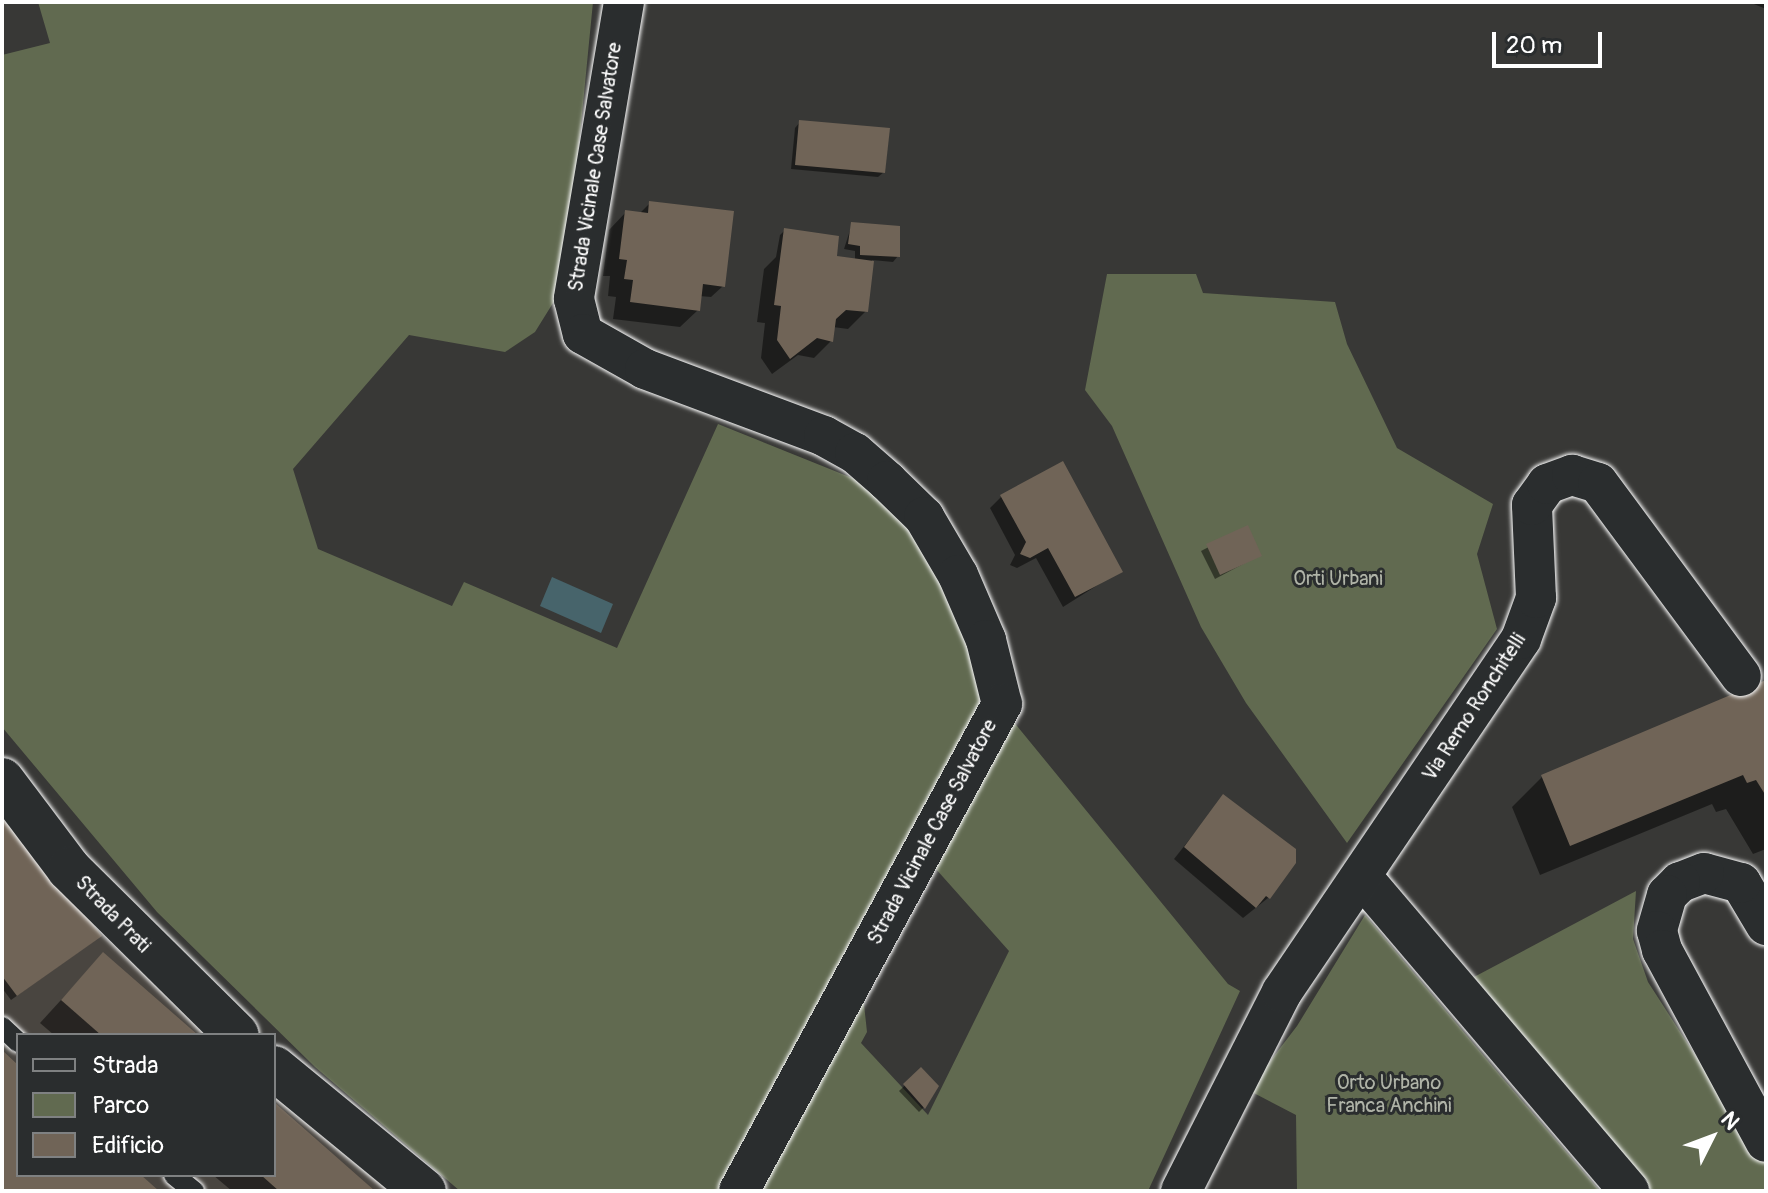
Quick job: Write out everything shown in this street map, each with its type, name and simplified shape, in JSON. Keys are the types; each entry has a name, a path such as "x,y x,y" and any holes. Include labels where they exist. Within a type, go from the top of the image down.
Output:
{"street":[{"name":"Strada Vicinale Case Salvatore","path":"624,2 574,299 583,334 645,369 824,436 877,472 924,517 958,575 986,640 1002,704 739,1191"},
{"name":"Via Remo Ronchitelli","path":"1181,1191 1282,992 1521,639 1536,598 1532,505 1547,484 1572,475 1598,483 1741,676"},
{"name":"Strada Prati","path":"2,780 69,869 235,1033"},
{"path":"1766,925 1741,883 1716,873 1677,884 1657,920 1662,950 1752,1094 1766,1142"},
{"path":"1362,877 1629,1191"},
{"path":"276,1070 424,1191"}],"lane":[{"path":"176,1177 194,1191"}],"shaded area":[{"path":"2,807 102,936 215,1033 16,1033 16,1177 276,1177 276,1086 398,1191 2,1191"}],"green space":[{"path":"38,2 593,2 572,216 558,295 535,332 505,352 409,335 293,469 318,549 452,606 464,582 617,648 718,424 877,488 931,561 970,629 981,689 976,731 858,949 867,1032 861,1043 928,1115 1009,951 927,859 1004,710 1228,984 1240,991 1148,1191 460,1191 315,1067 157,912 2,727 2,55 50,43"},
{"name":"Orti Urbani","path":"1107,274 1196,274 1203,293 1335,302 1347,344 1397,448 1493,504 1477,554 1497,629 1347,843 1246,703 1201,627 1112,426 1085,390"},
{"path":"1636,891 1633,939 1648,982 1766,1165 1766,1191 1652,1191 1474,977"},
{"name":"Orto Urbano Franca Anchini","path":"1365,915 1600,1191 1297,1191 1296,1115 1248,1090 1297,1026"}],"water":[{"path":"552,577 613,604 601,633 540,606"}],"building":[{"path":"799,120 890,128 885,173 795,165"},
{"path":"649,201 734,211 725,287 703,284 700,311 630,302 633,280 624,279 627,260 619,259 625,210 648,213"},
{"path":"851,222 900,226 900,257 860,255 860,246 848,244"},
{"path":"784,228 839,236 837,256 874,261 868,312 846,310 836,319 833,342 817,338 790,359 777,340 781,306 774,305"},
{"path":"1063,461 1123,572 1075,597 1048,548 1030,558 1020,554 1026,542 1000,495"},
{"path":"1248,525 1262,556 1220,575 1206,544"},
{"path":"1766,680 1766,796 1756,780 1747,783 1743,775 1570,846 1541,775"},
{"path":"1223,794 1296,849 1296,863 1270,899 1266,896 1256,908 1184,847"},
{"path":"2,807 102,936 17,996 2,976"},
{"path":"103,952 196,1033 99,1033 61,1000"},
{"path":"2,1050 16,1063 16,1177 143,1177 159,1191 2,1191"},
{"path":"921,1067 939,1086 925,1109 903,1084"},
{"path":"276,1104 375,1191 279,1191 263,1177 276,1177"}]}
